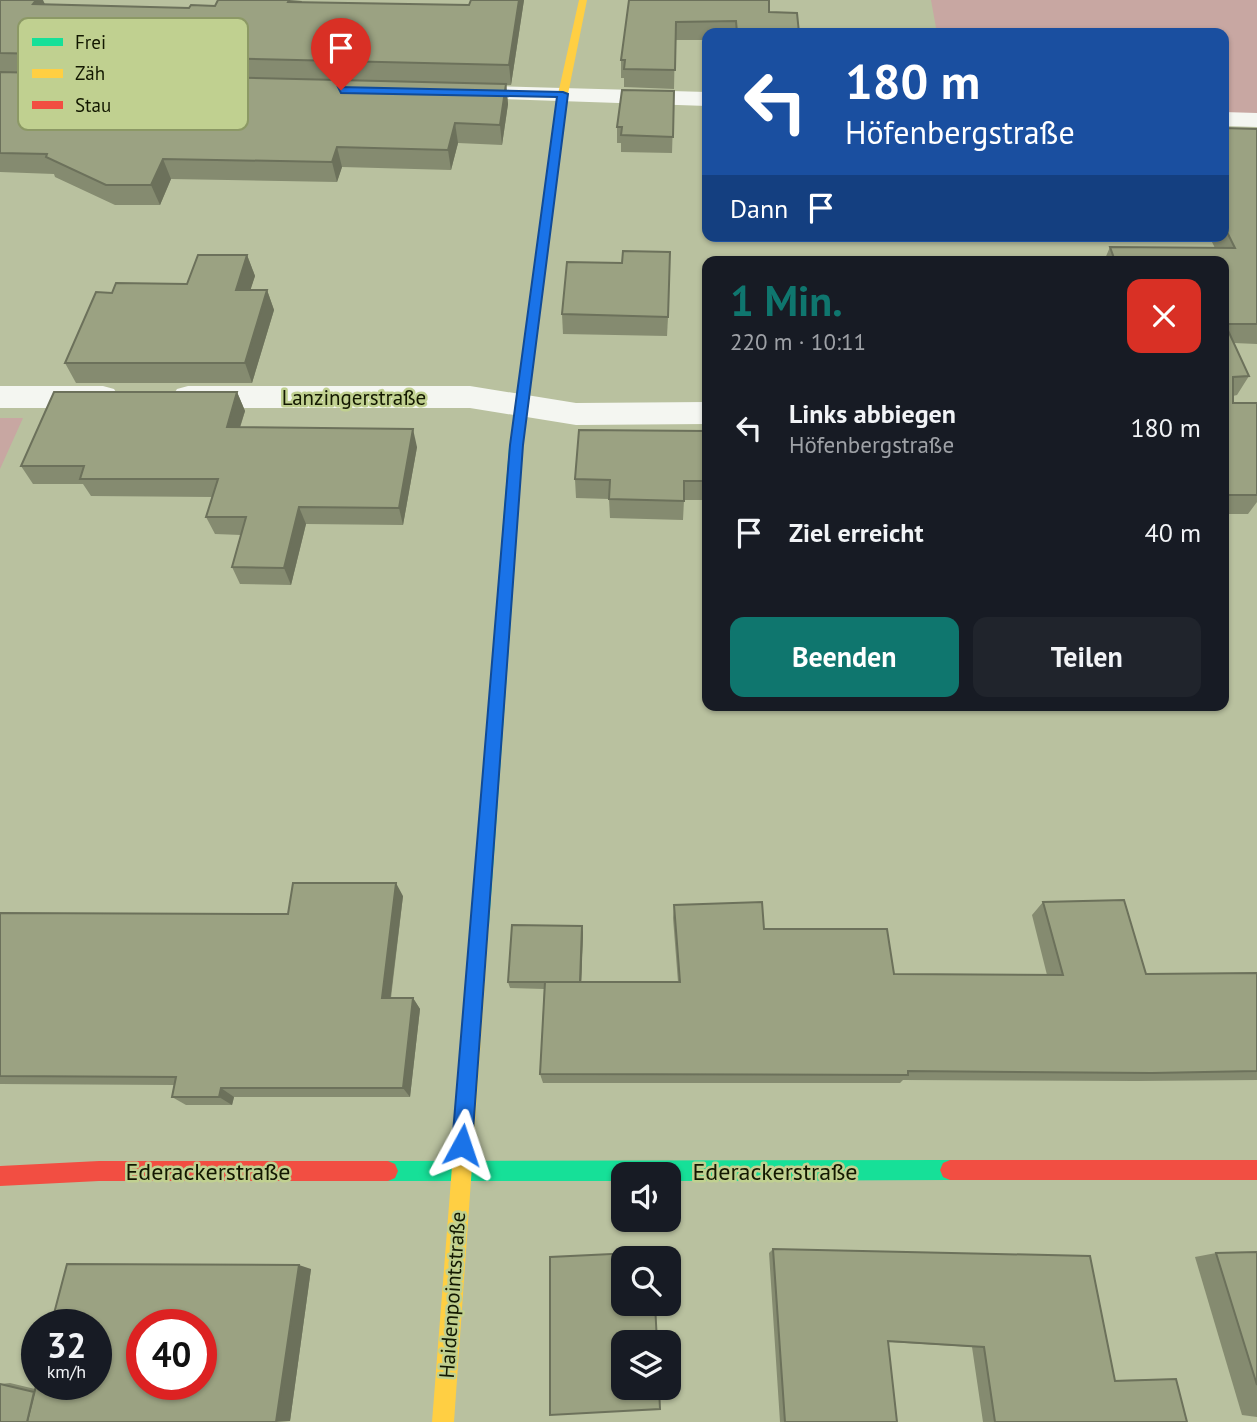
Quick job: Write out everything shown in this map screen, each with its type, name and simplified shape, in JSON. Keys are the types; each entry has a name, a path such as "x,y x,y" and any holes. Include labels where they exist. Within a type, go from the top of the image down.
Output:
{"street":[{"name":"Haidenpointstraße","path":"443,1422 460,1171 522,405 563,94 583,0"},
{"path":"432,92 702,99"},
{"path":"1229,120 1257,120"},
{"name":"Lanzingerstraße","path":"0,397 470,397 576,414 702,413"},
{"name":"Ederackerstraße","path":"0,1176 113,1171 1257,1170"}],"shaded area":[{"path":"931,0 1257,0 1257,113 1229,113 1229,28 936,28"},
{"path":"0,418 23,418 0,469"}],"building":[{"path":"0,0 36,0 33,4 189,8 191,5 215,6 218,0 469,5 471,0 519,0 509,65 248,59 248,18 18,18 18,53 0,53"},
{"path":"629,0 769,0 769,12 797,13 798,28 737,28 736,21 676,22 675,70 624,69 625,60 621,60"},
{"path":"0,72 18,72 18,130 248,130 248,78 506,84 500,125 455,123 448,150 337,147 332,162 163,159 151,185 106,185 46,157 47,154 0,153"},
{"path":"622,90 674,91 673,137 621,135 622,127 617,127"},
{"path":"1229,128 1257,129 1257,324 1229,324 1229,256 1113,256 1110,247 1235,248 1229,236"},
{"path":"623,251 670,252 668,317 562,314 567,262 622,263"},
{"path":"198,255 247,255 236,290 267,290 245,363 65,363 96,292 112,293 116,283 187,284"},
{"path":"1229,333 1249,376 1233,377 1233,403 1257,403 1257,495 1229,495"},
{"path":"54,392 237,392 227,427 413,429 399,508 299,507 284,568 232,567 246,517 206,517 218,479 80,479 84,466 21,466"},
{"path":"579,430 702,431 702,481 684,481 684,501 609,499 610,480 575,479"},
{"path":"293,883 396,883 382,998 413,998 403,1088 221,1088 219,1097 172,1097 176,1077 0,1076 0,913 288,914"},
{"path":"1124,900 1146,974 1257,973 1257,1071 908,1071 908,1075 540,1074 545,982 680,982 674,905 762,902 764,929 887,929 894,974 1063,975 1043,902"},
{"path":"512,925 582,926 580,982 508,982"},
{"path":"773,1249 1090,1256 1115,1381 1176,1379 1187,1422 995,1422 984,1347 888,1341 897,1422 785,1422"},
{"path":"1257,1252 1257,1385 1216,1253"},
{"path":"611,1254 611,1316 656,1316 656,1330 611,1330 611,1400 660,1400 660,1409 550,1415 550,1257"},
{"path":"67,1264 299,1265 276,1422 27,1422 32,1400 112,1400 112,1309 55,1309"},
{"path":"0,1384 21,1389 21,1400 32,1400 27,1422 0,1422"}],"traffic: fast":[{"path":"480,924 516,448"},
{"path":"388,1171 950,1170"}],"traffic: slow":[{"path":"516,448 563,94 583,0"},
{"path":"443,1422 480,924"}],"traffic: jam":[{"path":"950,1170 1257,1170"},
{"path":"0,1176 99,1171 388,1171"}],"route":[{"path":"341,90 563,94 516,445 462,1145"}]}
